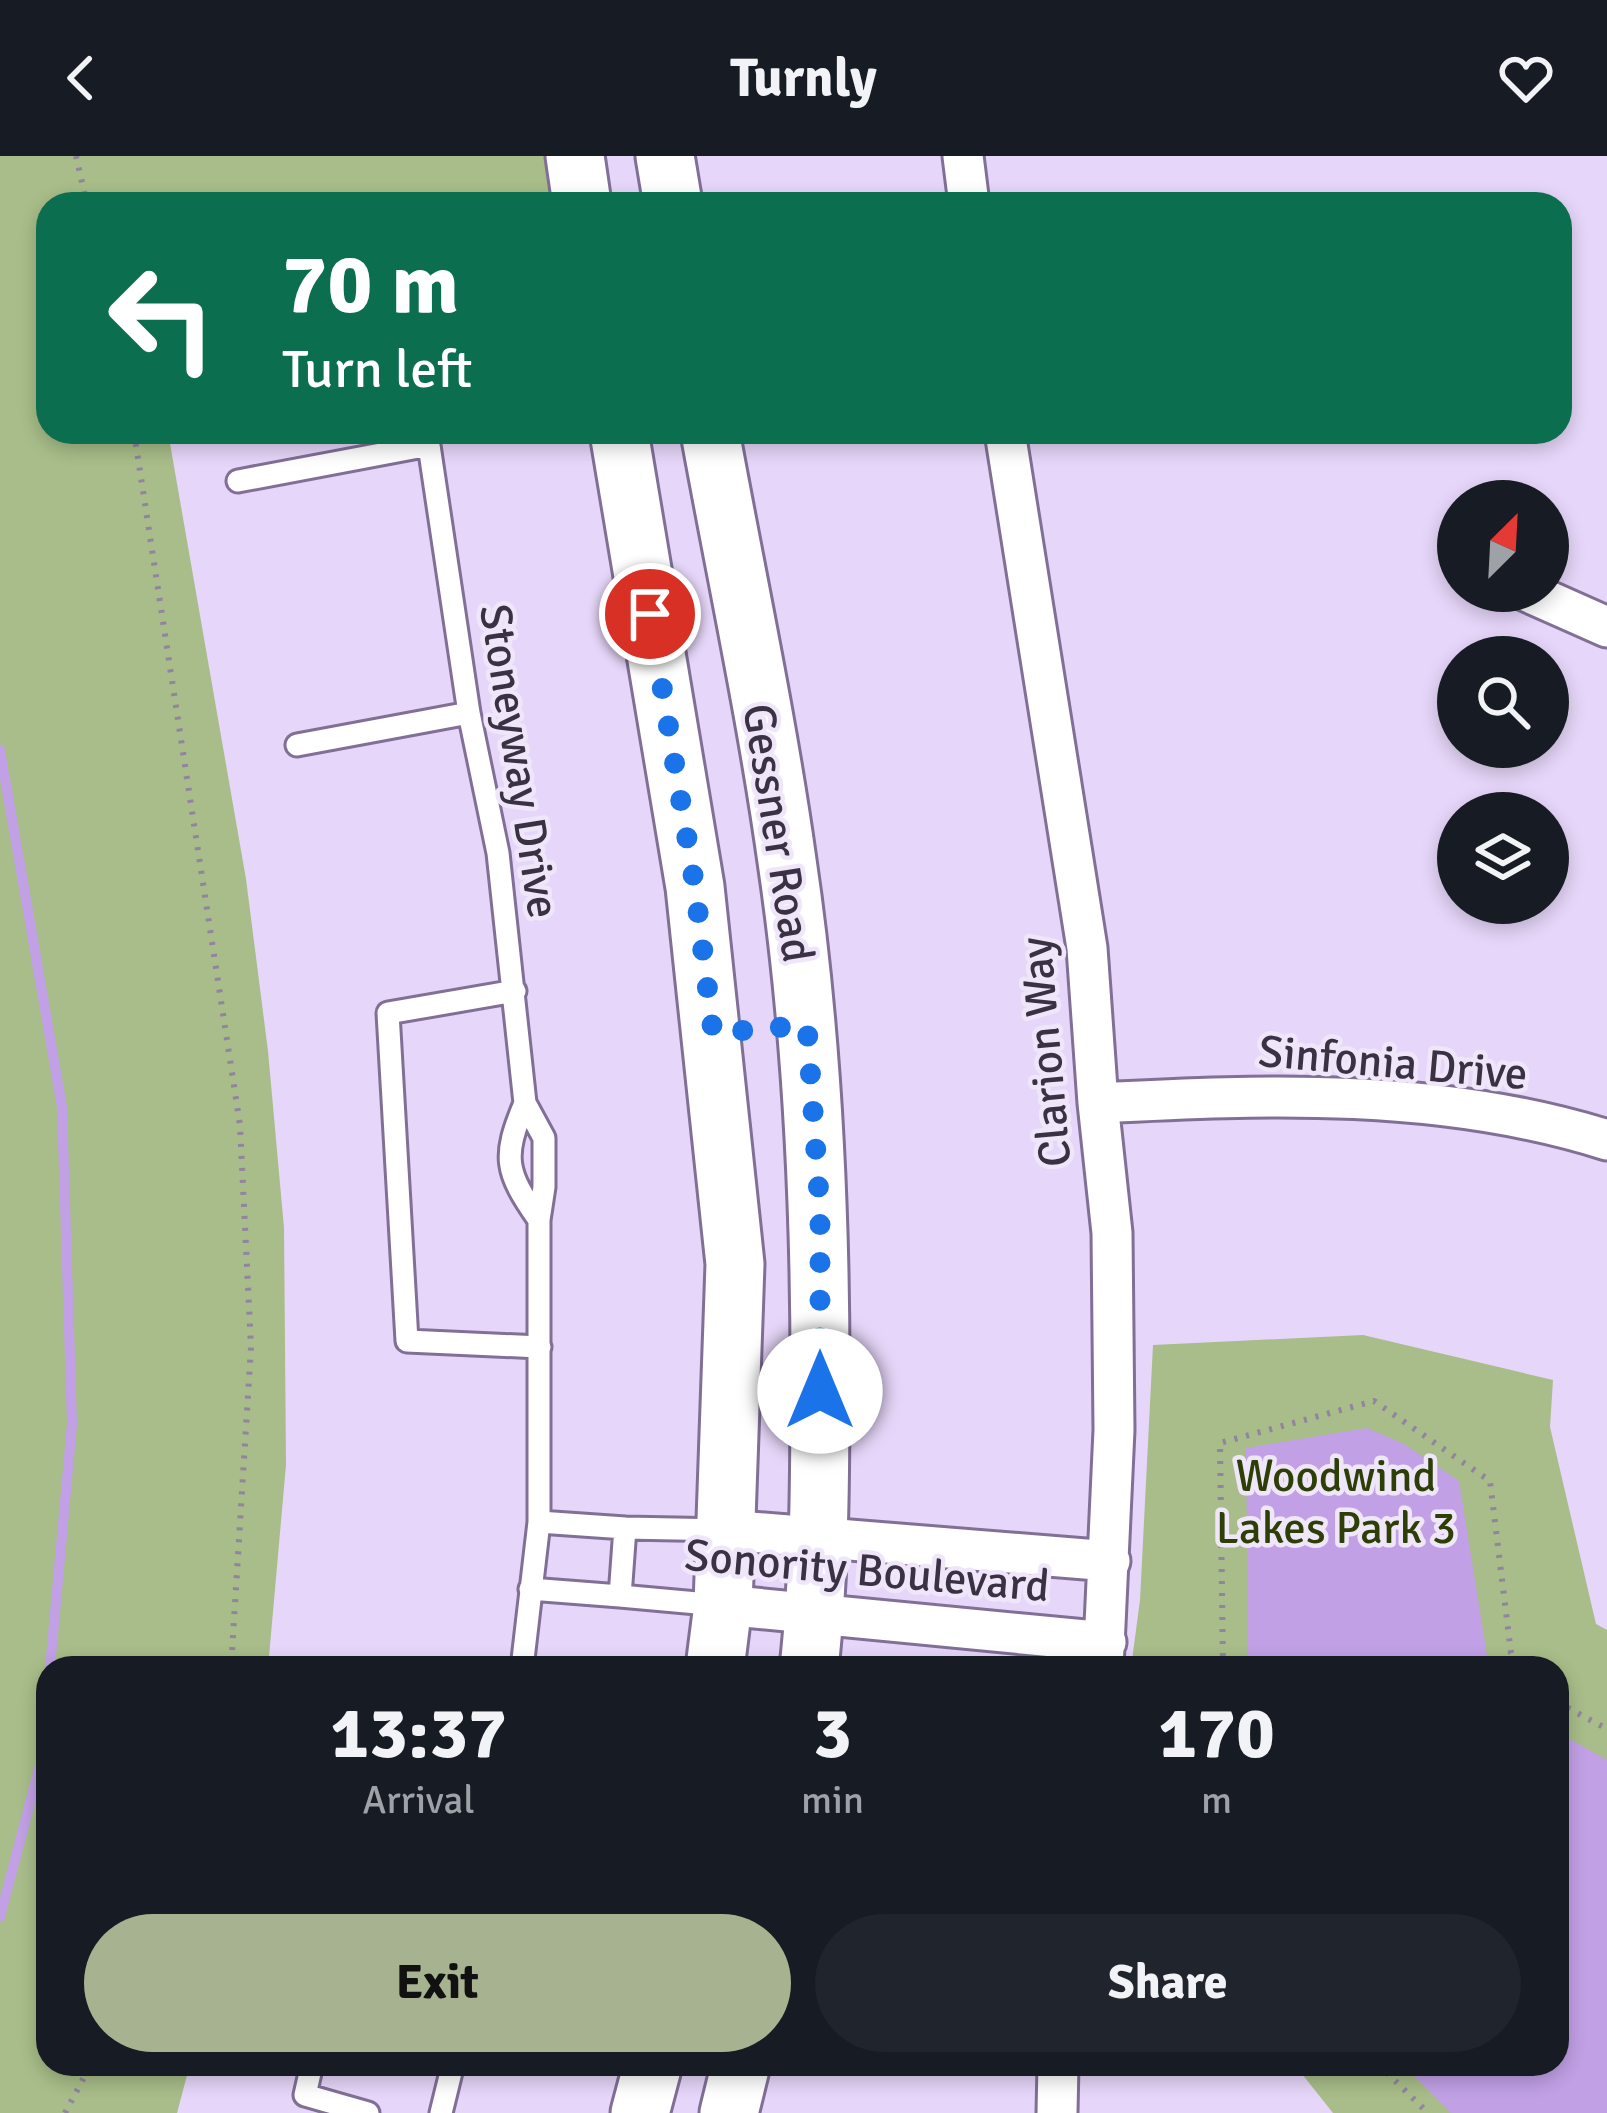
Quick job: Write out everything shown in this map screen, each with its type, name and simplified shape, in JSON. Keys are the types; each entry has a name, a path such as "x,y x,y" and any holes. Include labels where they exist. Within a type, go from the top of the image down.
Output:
{"main road":[{"path":"575,156 580,192"},
{"path":"665,156 671,192"},
{"name":"Gessner Road","path":"621,444 695,887 735,1264 723,1606 717,1656"},
{"name":"Gessner Road","path":"712,444 787,860 807,1025 820,1209 812,1642"},
{"path":"713,1033 807,1025"},
{"path":"640,2113 650,2076"},
{"path":"730,2113 738,2076"}],"street":[{"path":"963,156 968,192"},
{"name":"Clarion Way","path":"1008,444 1087,948 1112,1233 1114,1430 1104,1655"},
{"path":"1569,610 1607,627"},
{"name":"Sinfonia Drive","path":"1098,1103 1330,1096 1462,1109 1607,1140"},
{"name":"Sonority Boulevard","path":"726,1530 1110,1561"},
{"name":"Sonority Boulevard","path":"723,1606 812,1642 1104,1655"},
{"path":"1057,2113 1058,2076"}],"lane":[{"path":"238,481 401,444"},
{"name":"Stoneyway Drive","path":"429,444 470,713 498,853 525,1103 544,1138 539,1220 539,1522 523,1656"},
{"path":"297,745 470,713"},
{"path":"515,991 388,1013 407,1341 541,1347"},
{"name":"Stoneyway Drive","path":"525,1103 507,1145 517,1188 539,1220"},
{"name":"Sonority Boulevard","path":"539,1522 726,1530"},
{"name":"Sonority Boulevard","path":"620,1596 625,1528"},
{"name":"Sonority Boulevard","path":"530,1589 723,1606"},
{"path":"309,2076 305,2095 368,2113"},
{"path":"441,2113 449,2076"}],"path":[{"path":"76,156 84,192"},
{"path":"136,444 240,1125 250,1347 232,1656"},
{"path":"1222,1656 1220,1443 1374,1400 1490,1481 1514,1656"},
{"path":"1569,1708 1607,1729"},
{"path":"64,2113 84,2076"},
{"path":"1390,2076 1428,2113"}],"green space":[{"path":"0,156 547,156 550,192 36,192 36,444 170,444 246,879 268,1051 284,1228 286,1465 269,1656 36,1656 36,2076 187,2076 177,2113 0,2113"},
{"name":"Woodwind Lakes Park 3","path":"1363,1335 1553,1380 1550,1427 1596,1624 1607,1630 1607,2113 1333,2113 1304,2076 1569,2076 1569,1656 1133,1656 1140,1600 1153,1345"}],"shaded area":[{"path":"1367,1428 1404,1444 1459,1481 1487,1656 1248,1656 1246,1448"},
{"path":"1569,1739 1607,1760 1607,2113 1451,2113 1414,2076 1569,2076"}],"waterway":[{"path":"0,750 62,1107 72,1424 51,1656"},
{"path":"0,1917 36,1780"}],"route":[{"path":"650,614 695,887 713,1033 807,1025 820,1209 820,1391"}]}
